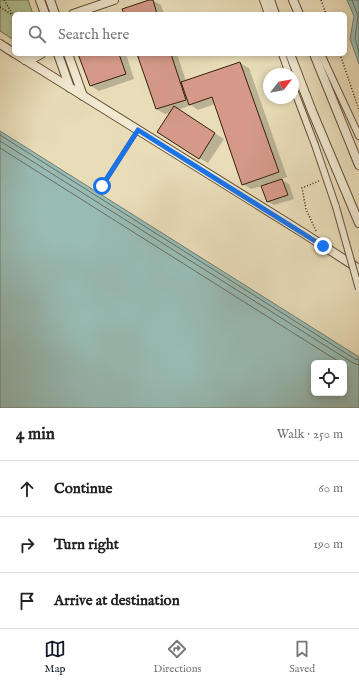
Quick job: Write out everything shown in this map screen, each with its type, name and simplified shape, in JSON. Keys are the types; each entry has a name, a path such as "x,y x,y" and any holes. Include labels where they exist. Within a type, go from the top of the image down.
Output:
{"street":[{"path":"40,0 44,12"},
{"path":"50,0 53,12"},
{"path":"79,12 114,0"},
{"path":"263,0 267,12"},
{"path":"270,0 274,12"},
{"path":"294,0 299,12"},
{"path":"0,44 12,51"},
{"path":"19,56 359,269"},
{"path":"25,60 36,56"},
{"path":"59,56 70,88"},
{"path":"69,56 83,96"},
{"path":"283,56 287,68"},
{"path":"291,56 359,223"},
{"path":"315,56 359,165"},
{"path":"322,56 359,136"},
{"path":"299,103 336,206 359,289"}],"lane":[{"path":"102,186 138,130"}],"path":[{"path":"4,0 12,13"},
{"path":"321,0 325,12"},
{"path":"0,7 12,15"},
{"path":"341,56 359,110"},
{"path":"316,230 306,209 302,188 320,180"}],"green space":[{"path":"0,0 28,0 32,12 12,12 12,39 0,31"}],"water":[{"path":"347,0 359,0 359,64 350,39 354,16"},
{"path":"0,131 359,357 359,408 0,408"}],"building":[{"path":"153,0 156,12 123,12 122,9"},
{"path":"79,56 120,56 126,74 90,86"},
{"path":"138,56 172,56 186,100 156,109"},
{"path":"240,62 279,172 242,185 212,97 189,105 181,82"},
{"path":"174,106 215,133 199,159 157,132"},
{"path":"282,179 288,195 267,202 261,186"}],"route":[{"path":"102,186 138,130 323,246"}]}
